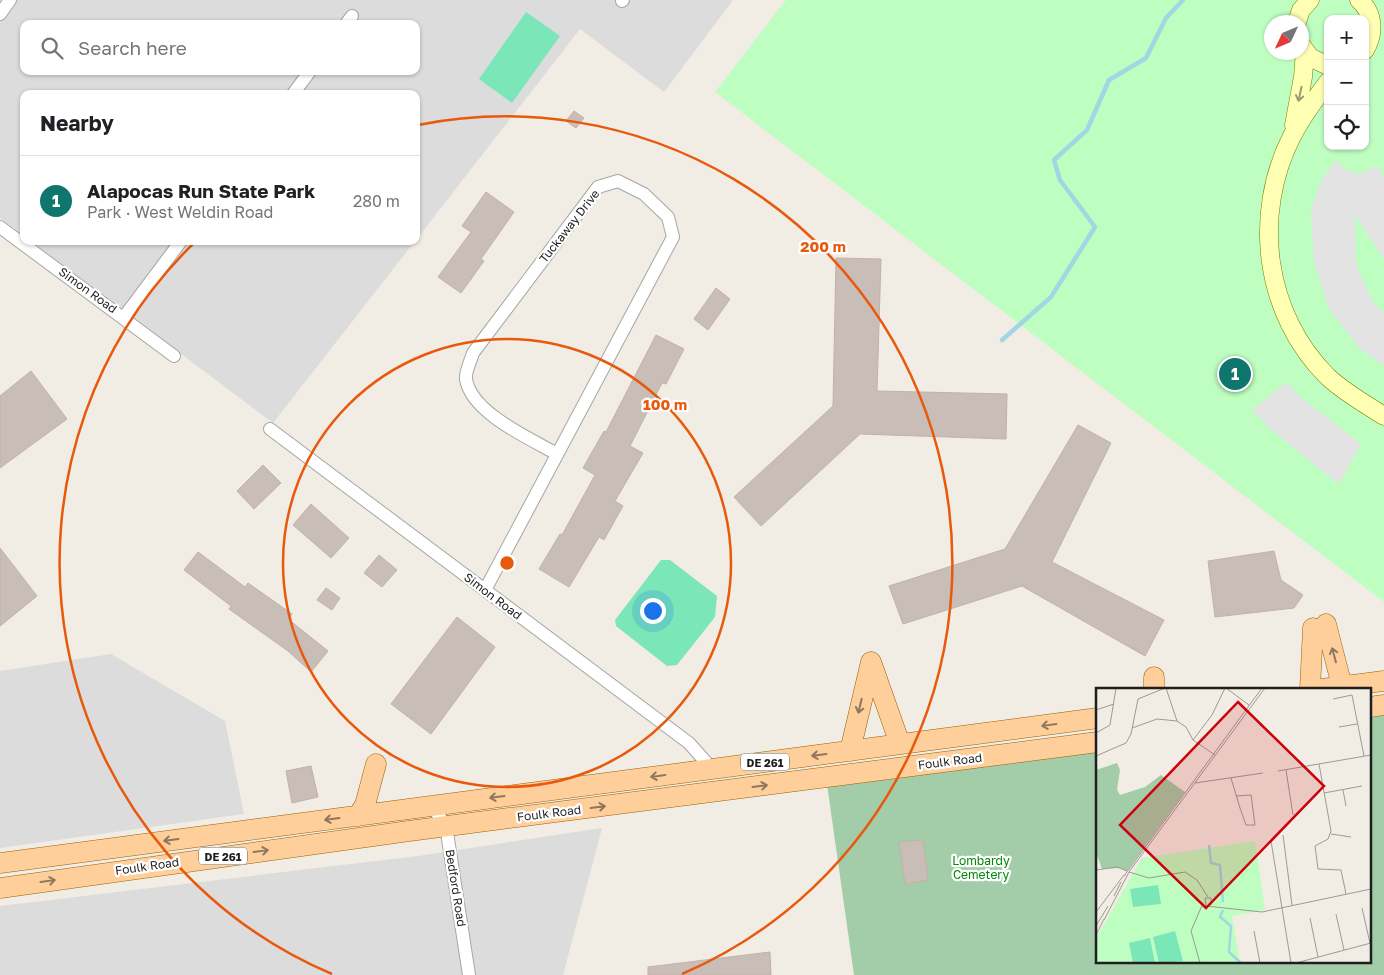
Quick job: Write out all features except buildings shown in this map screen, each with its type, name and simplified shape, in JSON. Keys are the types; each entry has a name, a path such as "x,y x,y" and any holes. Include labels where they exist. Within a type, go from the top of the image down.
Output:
{"main road":[{"path":"1310,688 1319,626 1342,686"},
{"path":"850,751 871,662 900,744"},
{"path":"1329,688 1384,681"},
{"name":"Foulk Road","path":"0,863 1096,718"},
{"name":"Foulk Road","path":"0,888 446,826 1096,742"},
{"path":"358,816 365,805 376,764"}],"street":[{"path":"0,14 10,0"},
{"path":"1360,1 1384,10"},
{"path":"1360,1 1368,12 1372,23 1369,38"},
{"path":"1369,47 1384,37"},
{"path":"1309,54 1324,64"},
{"path":"1303,60 1303,77 1292,136 1277,174 1269,210 1271,271 1282,305 1293,329 1308,354 1328,377 1384,416"},
{"path":"296,90 307,75"},
{"path":"1292,136 1324,88"},
{"name":"Tuckaway Drive","path":"485,590 673,237 668,217 644,194 618,181 598,187 473,353 466,379 475,398 492,416 557,454"},
{"name":"Simon Road","path":"0,227 20,241"},
{"name":"Simon Road","path":"25,245 124,316 174,356"},
{"path":"124,316 178,245"},
{"name":"Simon Road","path":"270,429 689,742 712,769"},
{"path":"1024,728 1028,751"},
{"name":"Bedford Road","path":"432,806 446,826 469,975"}],"shaded area":[{"path":"0,0 733,0 664,92 580,29 420,235 420,90 20,90 20,233 0,218"},
{"path":"1336,160 1342,167 1353,173 1361,173 1377,166 1384,178 1384,259 1355,215 1356,265 1373,302 1384,313 1384,366 1359,348 1328,307 1314,262 1311,210 1321,181"},
{"path":"36,245 412,245 273,423"},
{"path":"1287,382 1299,396 1361,444 1339,484 1276,434 1252,410"},
{"path":"111,654 225,721 244,814 0,848 0,671"},
{"path":"602,828 563,975 0,975 0,906 418,856"}],"green space":[{"path":"786,0 1384,0 1384,602 715,92"},
{"path":"526,12 560,36 512,103 479,79"},
{"path":"661,560 670,560 717,596 715,617 677,665 667,666 616,626 615,620"},
{"name":"Lombardy Cemetery","path":"1384,705 1384,975 854,975 826,777 1096,742 1096,962 1372,962 1372,707"}],"waterway":[{"path":"1002,340 1051,297 1095,227 1060,180 1054,160 1087,130 1109,80 1146,58 1166,18 1183,0"}],"place":[{"name":"Alapocas Run State Park","path":"1235,374"}]}
